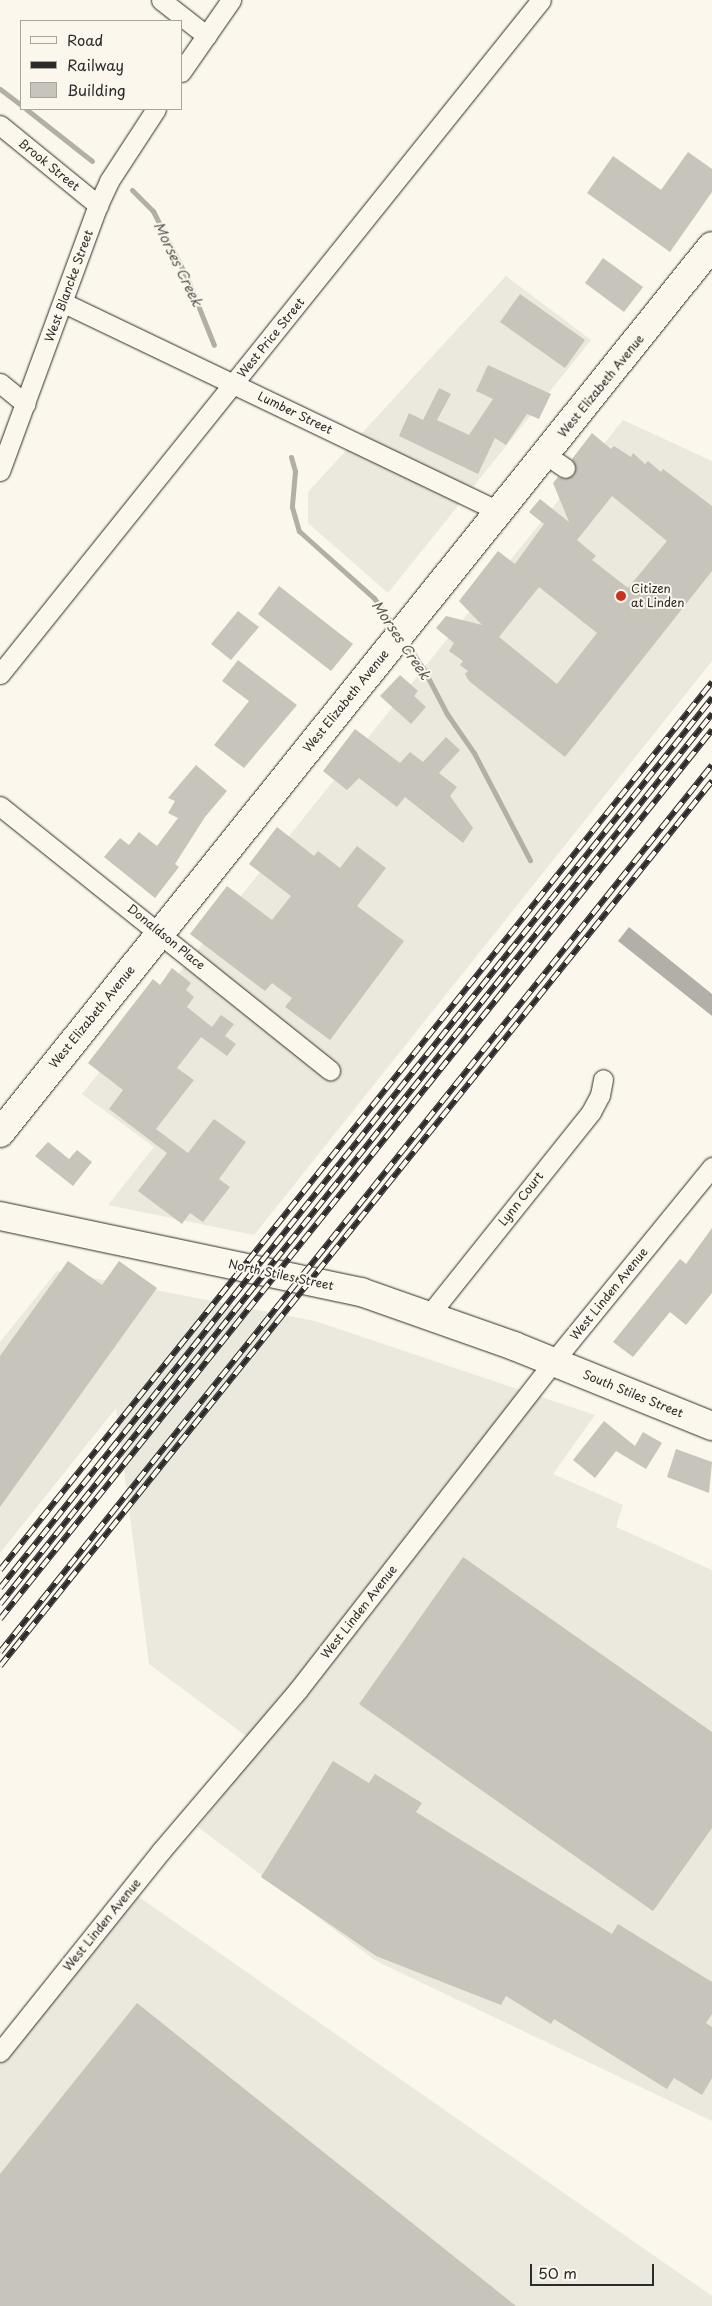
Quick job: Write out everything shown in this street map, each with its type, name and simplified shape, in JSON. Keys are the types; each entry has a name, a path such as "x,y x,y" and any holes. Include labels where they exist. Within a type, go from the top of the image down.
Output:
{"street":[{"path":"161,0 207,36"},
{"path":"182,71 231,0"},
{"name":"West Price Street","path":"0,674 541,0"},
{"name":"West Blancke Street","path":"0,471 64,303 98,205 109,181 155,110"},
{"name":"Brook Street","path":"0,125 98,205"},
{"name":"West Elizabeth Avenue","path":"0,1133 498,511 555,462 712,246"},
{"name":"Lumber Street","path":"64,303 498,511"},
{"path":"0,384 26,404"},
{"name":"Donaldson Place","path":"0,806 160,932 330,1070"},
{"name":"Lynn Court","path":"430,1315 591,1112 600,1095 603,1079"},
{"name":"West Linden Avenue","path":"0,2052 162,1851 298,1690 554,1362 712,1167"},
{"name":"North Stiles Street","path":"0,1216 354,1291 430,1315 554,1362"},
{"name":"South Stiles Street","path":"554,1362 712,1426"}],"shaded area":[{"path":"506,276 591,340 388,593 308,523 308,492"},
{"path":"623,420 712,461 712,661 254,1235 108,1205 154,1147 82,1094"},
{"path":"629,927 712,994 712,1016 618,941"},
{"path":"57,1271 315,1321 595,1415 553,1474 623,1505 616,1527 712,1570 712,2121 376,1961 198,1827 261,1747 149,1664 116,1408 0,1553 0,1342"},
{"path":"133,1893 712,2296 712,2306 0,2306 0,2057"}],"building":[{"path":"688,152 712,169 712,192 670,252 587,193 613,156 661,190"},
{"path":"603,258 643,287 624,312 585,283"},
{"path":"520,294 585,340 565,368 500,322"},
{"path":"488,365 551,394 539,419 527,414 506,445 495,438 478,474 399,436 409,413 423,420 439,388 451,394 437,420 469,435 493,399 476,391"},
{"name":"Citizen at Linden","path":"592,433 611,449 614,446 631,457 633,453 645,464 648,461 661,472 663,469 712,506 712,571 565,757 469,681 465,674 468,671 460,665 463,661 449,651 454,643 436,628 446,616 482,625 459,601 498,551 515,564 544,524 529,512 540,499 569,522 553,483 558,477 565,479 574,475 576,468 572,459","holes":["612,496 667,541 628,588 592,560 596,556 577,540","539,587 597,633 557,684 499,637"]},
{"path":"279,586 353,644 331,671 258,614"},
{"path":"238,611 259,627 231,660 211,644"},
{"path":"238,660 297,705 244,768 214,745 249,701 222,681"},
{"path":"400,675 418,691 414,696 426,707 411,724 380,696"},
{"path":"355,729 400,763 410,752 423,762 446,737 460,750 439,773 457,787 450,796 473,828 463,843 405,797 397,807 359,778 347,790 323,771"},
{"path":"196,765 227,791 205,817 175,864 179,867 155,898 104,857 120,838 129,845 139,832 157,846 178,818 168,813 175,801 168,798"},
{"path":"277,827 314,856 318,851 340,868 357,846 386,868 357,906 404,941 330,1040 285,1007 292,998 272,983 265,991 190,934 227,886 272,920 291,896 249,864"},
{"path":"172,968 191,983 186,990 194,997 187,1007 212,1027 221,1015 234,1024 225,1036 236,1044 227,1056 201,1037 177,1068 194,1080 156,1129 188,1153 214,1119 246,1142 219,1179 230,1187 203,1222 190,1213 182,1224 138,1191 167,1153 109,1109 123,1090 88,1063 153,979 160,985"},
{"path":"48,1142 69,1159 77,1150 92,1162 73,1186 35,1156"},
{"path":"712,1228 712,1293 686,1325 670,1312 633,1357 613,1342 680,1259 686,1264"},
{"path":"68,1261 102,1285 119,1261 157,1288 0,1507 0,1356"},
{"path":"604,1421 635,1446 643,1432 662,1443 646,1469 616,1451 595,1478 573,1460"},
{"path":"676,1449 712,1462 709,1493 667,1477"},
{"path":"463,1557 712,1732 712,1828 653,1911 359,1704"},
{"path":"333,1761 369,1783 375,1774 422,1803 416,1812 612,1934 618,1924 712,1982 712,2014 706,2023 712,2027 712,2078 702,2095 674,2078 667,2089 554,2019 551,2024 506,1996 501,2005 376,1956 261,1877"},
{"path":"137,2003 516,2306 0,2306 0,2174"}],"waterway":[{"name":"Morses Creek","path":"0,89 20,104"},
{"name":"Morses Creek","path":"27,110 92,161"},
{"name":"Morses Creek","path":"132,190 153,211 187,278 214,345"},
{"name":"Morses Creek","path":"291,457 295,471 292,507 299,531 374,598 395,628"},
{"name":"Morses Creek","path":"406,643 423,668 447,714 474,753 530,860"}],"railway":[{"path":"0,1570 712,682"},
{"path":"0,1588 712,698"},
{"path":"0,1604 712,714"},
{"path":"0,1619 712,730"},
{"path":"0,1652 712,765"},
{"path":"0,1666 712,781"}],"place":[{"name":"Citizen at Linden","path":"621,596"}]}
